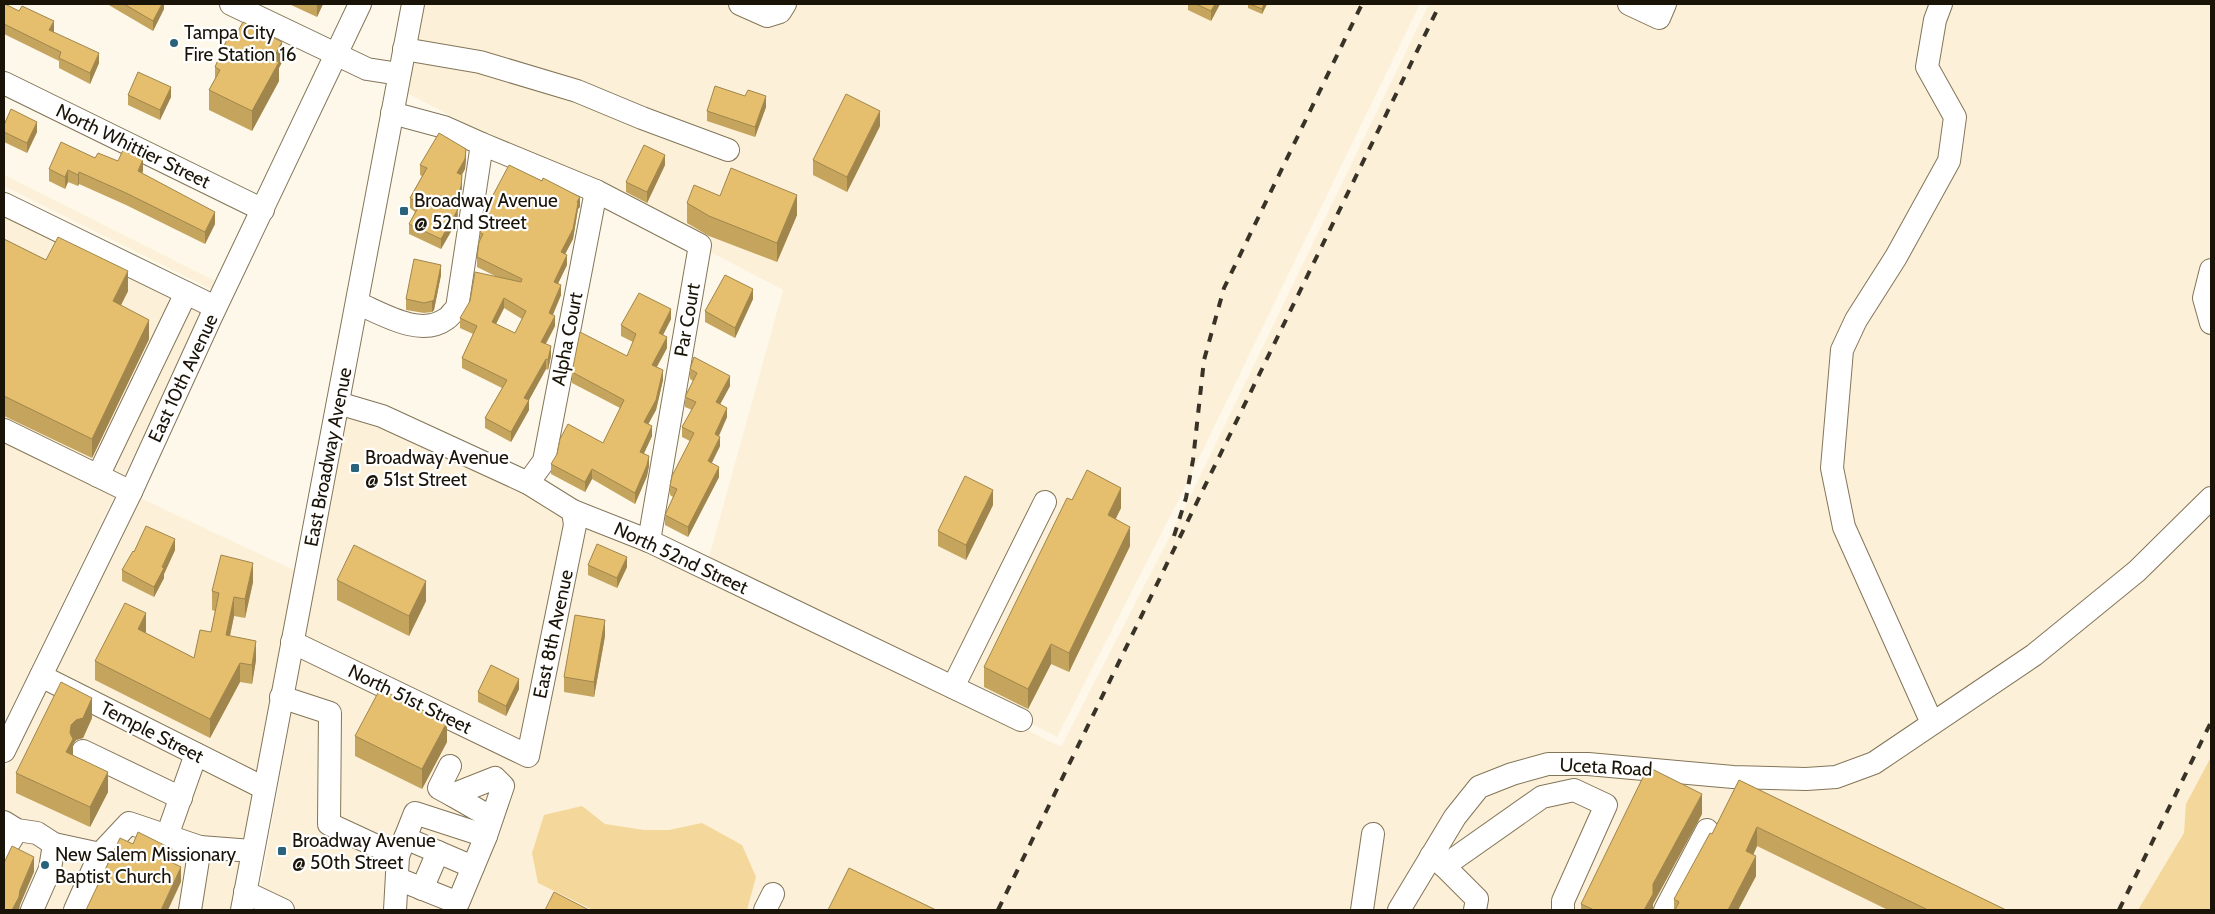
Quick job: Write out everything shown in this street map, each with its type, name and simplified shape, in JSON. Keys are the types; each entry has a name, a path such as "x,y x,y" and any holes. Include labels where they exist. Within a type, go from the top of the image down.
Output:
{"street":[{"path":"231,4 367,69 398,74"},
{"name":"East 10th Avenue","path":"4,751 130,492 215,307 360,4"},
{"name":"East Broadway Avenue","path":"244,901 281,697 357,303 398,74 413,4"},
{"path":"740,4 767,16 780,12 784,4"},
{"path":"1629,4 1658,18 1665,4"},
{"path":"1932,723 1844,527 1832,468 1842,350 1856,320 1896,257 1950,160 1954,118 1927,67 1935,20 1942,4"},
{"path":"404,49 480,62 578,91 642,118 728,150"},
{"name":"North Whittier Street","path":"4,83 263,210"},
{"name":"Par Court","path":"392,113 444,127 596,191 700,245 649,541"},
{"path":"357,303 412,325 428,326 446,320 457,308 482,144"},
{"name":"Alpha Court","path":"528,484 544,461 596,191"},
{"path":"4,204 215,307"},
{"path":"2211,270 2204,298 2211,323"},
{"path":"98,476 186,293"},
{"name":"North 52nd Street","path":"338,403 382,416 528,484 573,511 649,541 1021,720"},
{"path":"4,430 130,492"},
{"name":"Uceta Road","path":"1398,910 1437,862 1455,817 1479,787 1512,774 1548,764 1588,764 1733,777 1806,779 1836,777 1874,763 2034,655 2137,570 2211,498"},
{"path":"952,687 1045,502"},
{"name":"East 8th Avenue","path":"528,756 575,525 573,511"},
{"name":"North 51st Street","path":"292,642 528,756"},
{"name":"Temple Street","path":"41,676 264,788"},
{"path":"281,697 330,713 329,824 404,840 438,852 483,843"},
{"path":"84,751 181,798"},
{"path":"168,836 196,754"},
{"path":"450,766 439,788 452,795 483,843"},
{"path":"398,879 422,889 449,905 458,903 483,843 503,786 495,778 452,795"},
{"path":"1475,910 1477,899 1437,862 1542,797 1574,790 1606,805 1563,901 1564,910"},
{"path":"395,910 404,840 415,813 483,843"},
{"path":"75,910 100,854 130,823 200,847 252,851"},
{"path":"4,851 11,826 37,834 54,844 100,854"},
{"path":"1665,910 1707,830"},
{"path":"1362,910 1373,834"},
{"path":"32,910 50,869 54,844"},
{"path":"190,910 200,847"},
{"path":"422,889 438,852"},
{"path":"244,901 283,910"}],"shaded area":[{"path":"422,4 1420,4 1177,503 1057,737 1030,723 1033,716 659,537 709,557 783,290 405,92"},
{"path":"1429,4 2211,4 2211,910 287,910 259,897 303,647 528,757 584,509 1061,747 1185,507"},
{"path":"4,175 217,282 213,290 4,186"},
{"path":"4,194 211,297 4,723"},
{"path":"346,414 379,424 523,491 565,516 565,524 521,743 302,637"},
{"path":"138,497 296,571 283,639 279,645 281,646 257,775 53,672"},
{"path":"46,687 253,792 236,889 233,895 235,896 232,910 4,910 4,773"},
{"path":"2211,757 2211,910 2138,910 2184,833 2186,804"},
{"path":"582,806 605,824 644,830 669,830 702,823 742,845 756,877 747,910 593,910 538,883 532,853 544,815"}],"building":[{"path":"4,4 19,11 22,6 54,21 49,30 99,53 90,73 59,58 61,52 4,24"},
{"path":"124,4 162,4 153,21"},
{"path":"1196,4 1215,4 1211,11"},
{"path":"1250,4 1264,4 1262,9"},
{"path":"243,22 282,42 273,59 279,62 252,111 209,90 220,70 215,67 228,37 233,40"},
{"path":"138,72 171,87 160,110 128,95"},
{"path":"715,86 745,96 748,90 766,96 755,127 707,111"},
{"path":"846,94 880,111 847,177 813,160"},
{"path":"11,109 37,122 27,143 4,132 4,125"},
{"path":"439,133 466,149 465,159 457,173 462,175 461,187 453,202 458,205 457,211 441,239 409,224 420,204 410,198 427,168 420,165"},
{"path":"61,142 95,158 98,153 118,161 123,150 143,159 138,171 215,212 205,232 79,172 78,175 68,170 65,177 49,169"},
{"path":"644,145 665,155 647,192 626,182"},
{"path":"509,165 542,181 543,178 580,197 577,202 573,229 561,252 567,255 554,282 561,285 549,313 555,316 541,342 551,346 548,360 546,359 524,398 529,400 511,432 485,418 507,380 462,358 477,326 460,318 470,301 475,272 521,282 522,279 477,257 479,242 483,234 480,233 483,214","holes":["504,298 526,311 515,333 492,322"]},
{"path":"731,168 797,195 777,243 709,216 687,203 694,185 720,196"},
{"path":"58,237 128,271 113,301 149,320 92,439 4,396 4,239 46,260"},
{"path":"414,259 441,265 434,300 432,301 424,303 406,299"},
{"path":"725,275 753,289 735,328 705,311"},
{"path":"639,293 671,309 659,333 667,337 652,365 663,370 656,400 644,422 652,426 640,452 649,456 635,493 592,469 585,482 551,464 557,454 560,439 568,424 603,443 624,400 572,372 580,332 627,356 636,334 621,325"},
{"path":"694,357 730,376 716,402 727,408 715,434 720,437 708,461 719,467 688,527 665,515 677,489 670,486 672,476 694,433 682,427 696,402 685,397 697,373 690,369"},
{"path":"1087,470 1121,488 1108,515 1130,527 1069,653 1051,644 1028,689 984,667 1067,498 1072,500"},
{"path":"965,476 993,490 966,545 938,531"},
{"path":"146,526 175,539 162,567 164,568 154,587 122,570 134,552"},
{"path":"597,544 627,557 617,578 588,565"},
{"path":"354,545 426,581 409,616 337,580"},
{"path":"221,555 253,563 245,599 234,597 226,635 256,641 252,665 240,663 210,719 95,661 125,603 146,613 138,629 194,658 200,630 211,632 219,593 212,591"},
{"path":"575,615 605,620 594,682 564,677"},
{"path":"491,665 519,679 506,706 478,692"},
{"path":"61,682 92,698 83,718 76,720 71,725 70,733 73,739 66,752 108,772 90,807 16,773"},
{"path":"380,689 447,722 422,769 355,736"},
{"path":"1648,767 1702,794 1653,884 1653,894 1644,910 1594,910 1581,904"},
{"path":"1739,780 2006,910 1928,910 1757,827 1746,851 1756,856 1728,910 1675,910 1679,902 1674,899 1710,833 1712,834"},
{"path":"138,832 174,850 169,861 181,867 161,910 86,910 120,838 133,844"},
{"path":"12,846 34,857 12,910 4,910 4,863"},
{"path":"849,868 936,910 828,910"},
{"path":"554,892 589,910 545,910"}],"railway":[{"path":"1174,536 1186,498 1193,460 1204,360 1224,288 1362,4"},
{"path":"998,910 1440,4"},
{"path":"2119,910 2211,722"}],"place":[{"name":"Tampa City Fire Station 16","path":"174,43"},
{"name":"Broadway Avenue @ 52nd Street","path":"404,211"},
{"name":"Broadway Avenue @ 51st Street","path":"355,468"},
{"name":"Broadway Avenue @ 50th Street","path":"282,851"},
{"name":"New Salem Missionary Baptist Church","path":"45,865"}]}
